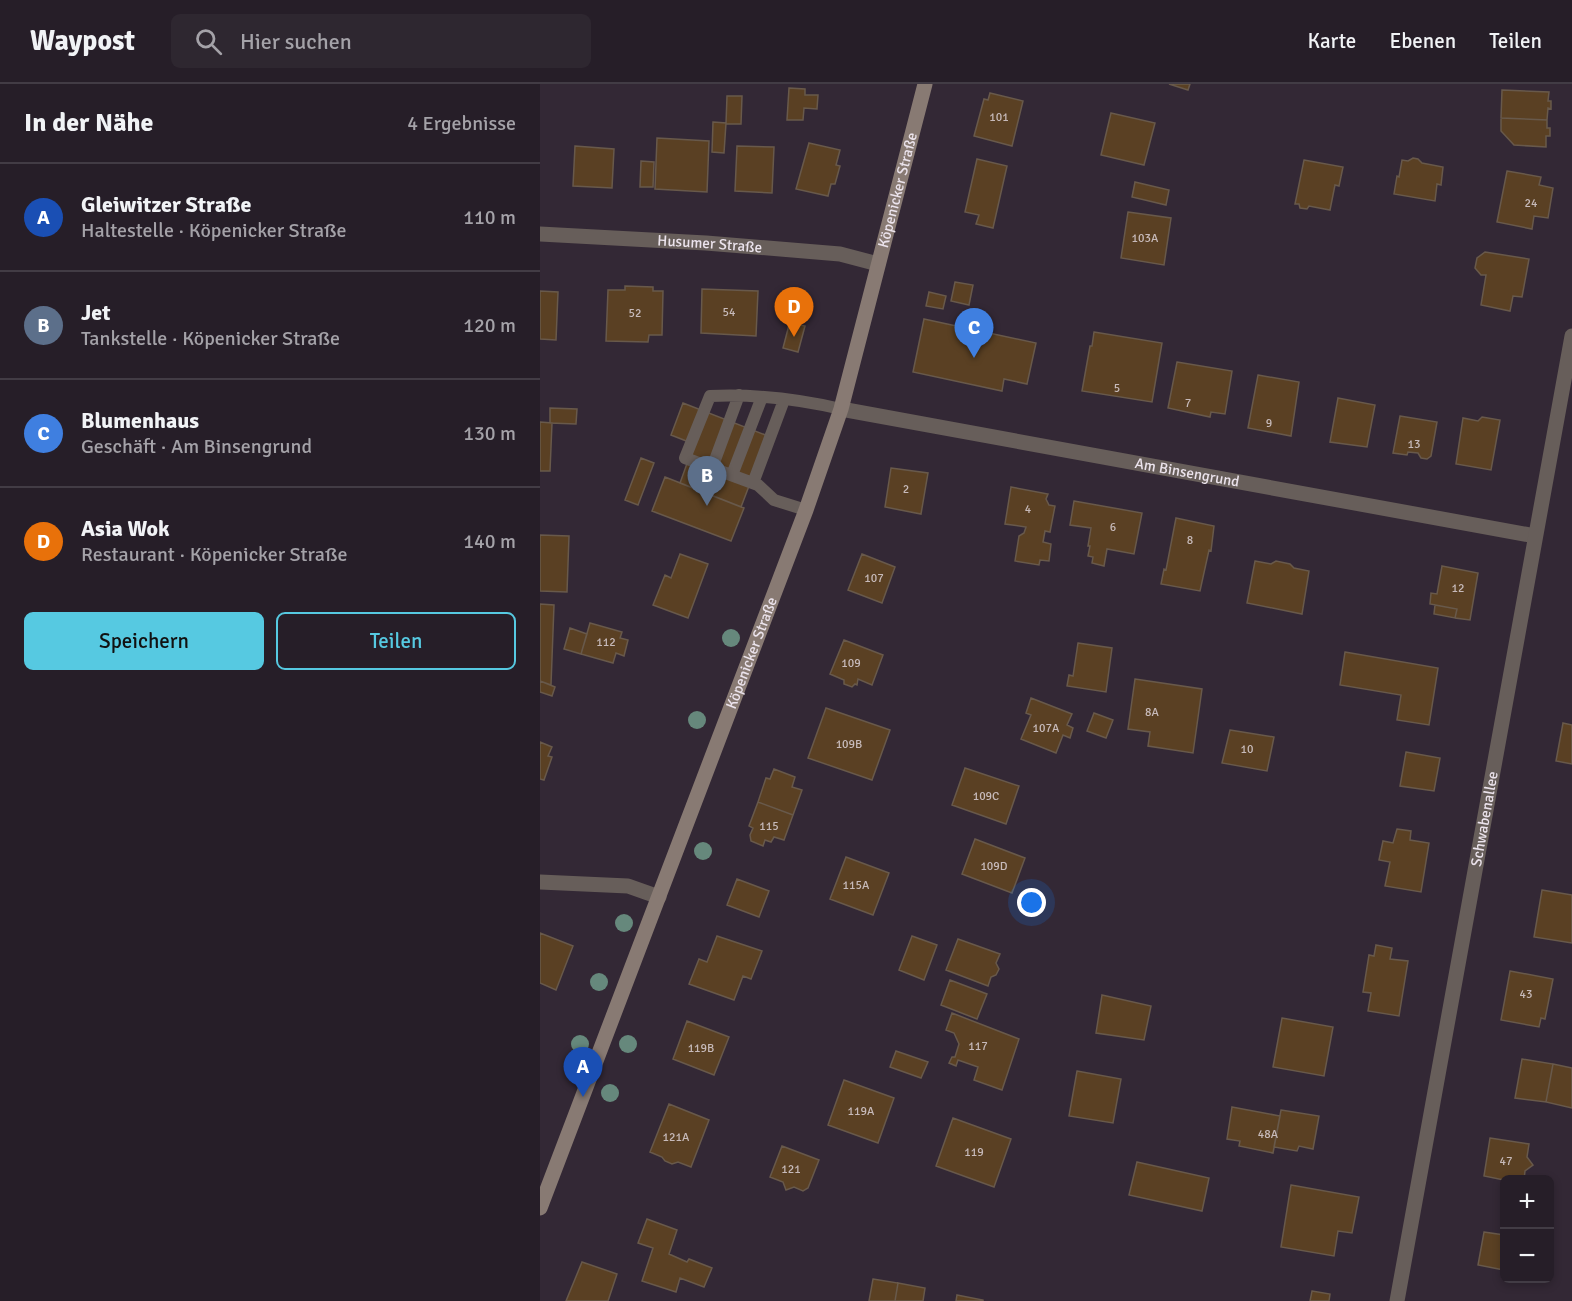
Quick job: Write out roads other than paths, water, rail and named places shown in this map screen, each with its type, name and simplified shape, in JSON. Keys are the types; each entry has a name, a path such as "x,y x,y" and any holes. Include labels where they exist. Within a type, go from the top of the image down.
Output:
{"main road":[{"name":"Köpenicker Straße","path":"540,1208 806,510 841,409 925,84"}],"street":[{"name":"Husumer Straße","path":"540,234 840,254 878,264"},
{"name":"Schwabenallee","path":"1397,1301 1571,342"},
{"name":"Am Binsengrund","path":"841,409 1535,536"},
{"path":"540,882 628,886 659,897"}],"lane":[{"path":"806,510 774,500 758,485 685,458 710,396 740,395 801,400 841,409"},
{"path":"712,468 740,395"},
{"path":"732,475 762,398"},
{"path":"753,483 784,400"}],"place":[{"name":"Asia Wok","path":"794,337"},
{"name":"Blumenhaus","path":"974,358"},
{"name":"Jet","path":"707,506"},
{"name":"Gleiwitzer Straße","path":"583,1097"}]}
